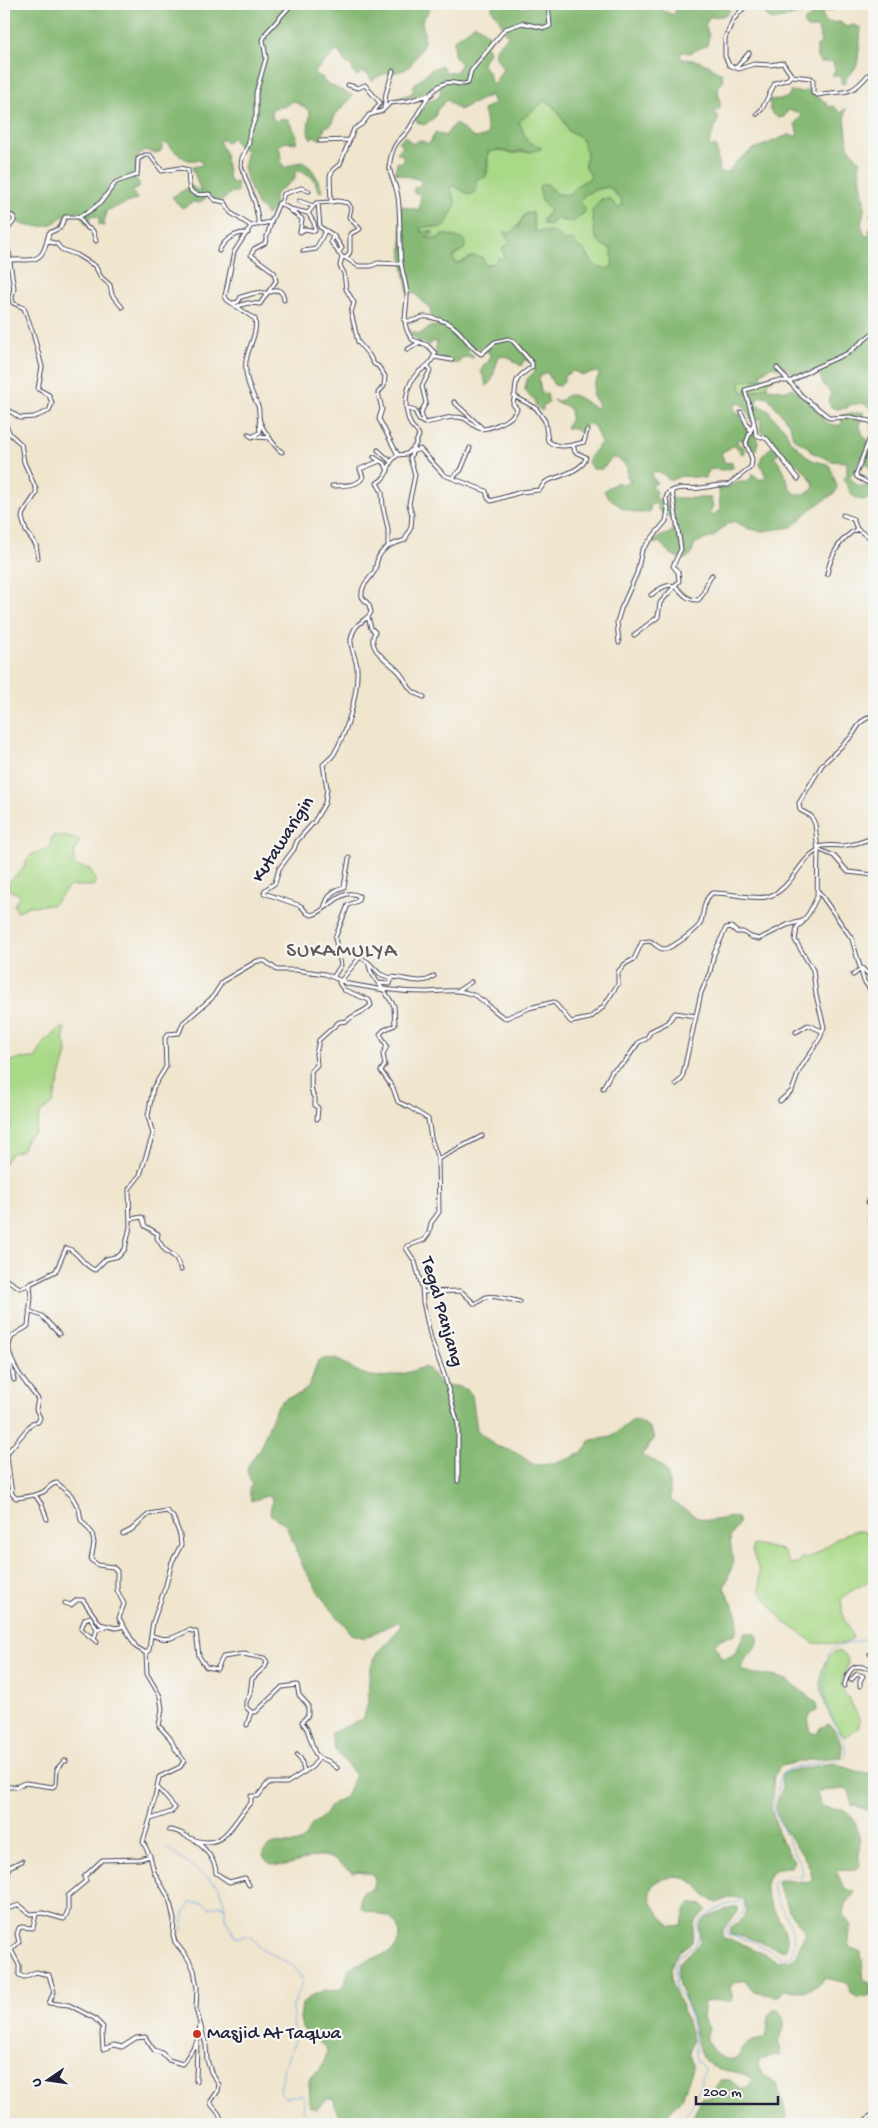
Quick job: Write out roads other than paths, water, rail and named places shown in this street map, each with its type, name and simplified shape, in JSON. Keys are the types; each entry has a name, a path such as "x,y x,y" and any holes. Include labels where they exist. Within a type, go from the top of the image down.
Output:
{"street":[{"path":"259,225 255,203 242,169 242,158 249,143 249,135 256,116 256,93 266,58 264,40 266,33 292,4"},
{"path":"424,697 410,690 400,673 384,660 374,648 372,636 374,632 368,617 371,615 371,610 362,597 365,581 374,571 379,554 388,546 405,540 410,527 412,515 409,504 415,475 411,456 419,433 410,422 406,408 406,395 419,372 428,366 434,356 434,351 431,347 410,336 404,320 407,296 401,264 398,198 389,174 388,165 397,141 408,131 415,116 440,85 446,82 462,85 468,83 471,71 504,29 522,23 545,28 550,26 548,4"},
{"path":"747,4 733,20 725,38 725,56 729,65 736,68 755,64 770,65 781,62 788,68 791,75"},
{"path":"736,68 749,53"},
{"path":"384,110 386,93 394,70"},
{"path":"791,75 811,78 814,93 817,95 828,92 849,92 861,85 869,74 874,75"},
{"path":"757,114 762,109 775,83 788,79 791,75"},
{"path":"348,85 358,88 365,85 376,96 380,102 373,114"},
{"path":"330,202 332,194 330,176 333,170 340,164 354,129 373,114 384,110 390,103 408,101 432,94"},
{"path":"870,113 874,108"},
{"path":"320,142 350,140"},
{"path":"4,255 9,260 32,260 39,257 45,250 49,233 60,228 65,217 80,217 101,202 116,182 136,175 138,159 145,155 150,156 162,171 180,168 188,170 190,189 203,195 209,194 215,200 225,202 231,213 252,226 271,222"},
{"path":"237,306 248,303 260,304 268,294 276,281 275,273 251,255 254,249 265,243 271,222 284,194 301,188 309,191"},
{"path":"299,201 313,206"},
{"path":"308,213 318,202 338,201 348,203 351,208 349,217 360,228 360,230 350,234 350,252 340,266 344,274 346,288 354,303 352,312 358,342 385,376 384,386 378,393 382,409 379,419 398,455"},
{"path":"318,202 320,228 334,236 342,248 338,253"},
{"path":"281,203 302,219 300,232 305,229 315,232 314,223 308,213 290,209"},
{"path":"4,212 14,217 14,221 4,234"},
{"path":"80,217 86,227 93,231 96,241"},
{"path":"252,226 233,255 225,296 256,321 253,339 246,360 250,393 258,406 260,432 254,437"},
{"path":"303,251 316,249 325,231"},
{"path":"218,251 233,236 242,232 248,233"},
{"path":"334,236 331,242 338,253 358,266 371,266 378,263 401,264"},
{"path":"4,239 10,256 14,288 12,300 14,305 23,307 25,310 42,367 38,389 49,395 52,403 49,411 26,418 17,417 4,406"},
{"path":"47,241 58,244 61,249 77,255 95,266 102,277 110,284 112,295 122,307"},
{"path":"232,303 250,294 262,292 268,294 279,290 284,300"},
{"path":"404,320 408,322 427,317 449,323 458,330 470,346 481,354 495,342 508,339 513,341 532,363 532,367 517,378 513,404 517,409 513,416 490,430 457,416 426,423 419,420 415,411 406,408"},
{"path":"798,479 767,439 756,435 746,390 776,381 790,381 848,353 874,332"},
{"path":"407,350 420,342"},
{"path":"434,356 452,360"},
{"path":"426,423 423,421 422,415 426,404 422,386 430,371 428,366"},
{"path":"777,368 802,396 830,418 850,417 874,422 872,434 856,474 857,478 870,484"},
{"path":"514,396 536,408 545,421 550,443 560,447 573,445 584,441 587,430"},
{"path":"454,402 484,429"},
{"path":"741,412 751,431"},
{"path":"4,420 10,434 21,444 24,462 36,489 36,494 23,513 22,518 26,531 36,545 38,558"},
{"path":"259,420 277,449 282,452"},
{"path":"619,643 617,622 621,609 637,573 642,550 666,521 668,510 667,496 672,490 681,488 700,488 720,484 728,485 734,482 752,465 746,443 754,422"},
{"path":"248,434 254,437 270,438"},
{"path":"388,546 389,535 382,494 377,485 386,478 393,458 406,454 416,445"},
{"path":"411,456 417,449 420,449 442,474 454,477 486,491 488,500 491,501 521,492 539,490 546,482 556,480 582,466 586,461 586,457 576,453 573,445"},
{"path":"454,477 460,470 470,448"},
{"path":"378,450 391,463"},
{"path":"374,457 385,464 388,472"},
{"path":"332,486 360,482 363,477 359,470 380,462"},
{"path":"634,635 658,617 660,603 675,587 679,578 678,571 673,564 681,549 672,490"},
{"path":"843,515 854,519 857,530 867,536 874,529"},
{"path":"827,574 835,549 847,535 857,530"},
{"path":"651,595 664,586 675,587 689,599 698,600 702,596 707,580 712,574"},
{"name":"Kutawarigin","path":"324,909 310,915 301,906 266,895 264,892 275,883 279,869 294,849 297,841 314,822 325,803 327,788 322,765 334,754 348,722 354,699 357,667 351,645 352,637 360,621 368,617"},
{"path":"874,685 874,695"},
{"path":"780,1101 792,1091 799,1071 822,1031 824,1024 816,995 813,970 795,940 797,927 806,918 818,892 818,848 814,820 811,816 800,810 799,803 822,765 851,737 861,722 874,714"},
{"path":"4,1278 20,1288 30,1284 56,1271 64,1249 69,1248 82,1263 95,1270 106,1259 118,1256 124,1251 131,1219 129,1189 140,1175 153,1136 153,1129 148,1118 150,1099 153,1088 166,1069 164,1043 167,1035 178,1033 183,1023 212,998 223,981 257,960 265,961 277,970 305,971 334,976 354,985 384,990 420,992 459,990 482,999 506,1018 529,1008 554,1002 571,1022 590,1018 608,1002 618,984 618,972 625,964 634,959 642,942 650,941 661,949 668,949 700,924 706,899 712,893 755,898 772,896 781,889 818,848 832,844 843,846 874,837"},
{"path":"818,848 834,856 848,872 874,875"},
{"path":"324,909 329,895 337,889 344,887 349,858"},
{"path":"818,892 852,938 867,987 874,995"},
{"path":"324,909 338,897 354,894 360,898 358,901 348,905 336,934 335,941 341,965 334,976"},
{"path":"676,1084 682,1080 684,1075 696,1016 714,954 726,928 731,927 737,932 743,932 759,939 806,918"},
{"path":"317,1118 318,1108 315,1106 315,1098 312,1096 311,1071 317,1066 318,1041 339,1022 347,1021 352,1016 371,1006 369,1000 341,988 339,983 356,960 360,958 369,963 380,974 391,978 424,981 434,976"},
{"path":"369,963 371,972 384,990"},
{"path":"853,975 861,968"},
{"path":"861,968 874,980"},
{"path":"378,983 390,984 391,978"},
{"path":"459,990 471,982"},
{"name":"Tegal Panjang","path":"384,990 393,1002 395,1024 380,1034 382,1041 387,1046 383,1054 385,1065 381,1069 382,1074 393,1088 398,1102 428,1120 431,1138 438,1159 439,1212 431,1223 429,1233 424,1240 406,1248 414,1258 431,1339 444,1374 458,1424 458,1481"},
{"path":"604,1088 612,1070 624,1063 638,1043 646,1039 651,1031 667,1023 675,1013 696,1016"},
{"path":"796,1032 808,1025 822,1031"},
{"path":"438,1159 482,1136"},
{"path":"874,1185 868,1202 874,1208"},
{"path":"131,1219 142,1217 145,1226 158,1234 157,1238 160,1244 176,1258 181,1270"},
{"path":"14,1380 8,1355 8,1344 12,1336 28,1326 31,1297 30,1284"},
{"path":"422,1292 460,1291 476,1304 490,1296 520,1302"},
{"path":"29,1311 42,1316 59,1334"},
{"path":"8,1355 38,1399 37,1410 40,1418 38,1422 31,1424 8,1452 12,1494 16,1498 35,1495 45,1491 52,1484 58,1483"},
{"path":"58,1483 60,1489"},
{"path":"58,1483 70,1495 79,1509 81,1520 92,1533 94,1543 91,1560 98,1565 113,1567 117,1572 117,1590 124,1604 119,1618 136,1647 146,1653"},
{"path":"35,1495 47,1519"},
{"path":"123,1534 131,1530 149,1514 167,1512 172,1515 180,1535 181,1545 172,1562 153,1622 149,1650 146,1653 147,1674 160,1696 162,1709 159,1726 170,1738 184,1761 180,1766 160,1776 143,1841 150,1856 154,1872 166,1891 172,1907 174,1939 194,1970 197,1988 196,2009 207,2062 218,2085 218,2091 211,2104 219,2114 223,2124"},
{"path":"65,1603 71,1605 77,1600 83,1600 97,1621 105,1626 121,1628 124,1626"},
{"path":"97,1629 89,1616 85,1619 81,1629 97,1642"},
{"path":"97,1629 105,1626"},
{"path":"94,1638 97,1629"},
{"path":"151,1635 162,1640 180,1636 189,1630 196,1632 199,1656 206,1667 217,1669 223,1657 244,1654 264,1658 267,1662 266,1666 257,1673 250,1684 250,1694 246,1703 251,1712 248,1725"},
{"path":"870,1654 874,1652"},
{"path":"849,1680 847,1674 859,1666 866,1669 874,1668"},
{"path":"844,1686 854,1676 861,1675 866,1669"},
{"path":"849,1680 860,1684 863,1677 861,1675"},
{"path":"251,1712 261,1709 271,1696 282,1687 297,1685 299,1695 308,1707 308,1715 302,1722 307,1728 313,1750 319,1758 328,1761 337,1768"},
{"path":"296,1755 301,1759 304,1771"},
{"path":"196,1841 212,1842 224,1836 251,1802 251,1796 258,1796 266,1784 287,1783 312,1767 319,1758"},
{"path":"4,1787 15,1787 25,1783 53,1787 56,1784 56,1769 66,1761"},
{"path":"150,1819 171,1812 175,1808 157,1788"},
{"path":"170,1830 180,1832 196,1841 209,1854 216,1873 229,1882 245,1878 248,1885"},
{"path":"4,1910 19,1905 30,1914 44,1913 65,1918 68,1911 68,1896 84,1884 86,1881 84,1877 102,1860 140,1859 150,1856"},
{"path":"4,1897 9,1888 7,1882 9,1866 22,1861"},
{"path":"36,1914 35,1925 32,1928 21,1926 19,1928 17,1934 19,1942 11,1950 19,1965 19,1975 24,1977 36,1972 49,1975 54,1992 48,2003 69,2005 97,2021 103,2027 103,2049 114,2045 122,2047 136,2038 145,2037 154,2050 162,2053 169,2060 182,2064 186,2062 191,2049 197,2042"},
{"path":"196,2081 197,2042 200,2023"},
{"path":"861,2124 874,2113"}],"waterway":[{"path":"4,210 15,216 18,220 4,236"},
{"path":"672,2124 686,2114 691,2107 705,2070 696,2059 693,2031 686,2002 676,1989 675,1965 678,1956 695,1946 699,1934 697,1926 705,1916 722,1907 741,1901 745,1905 742,1915 726,1928 728,1935 752,1941 783,1958 791,1955 794,1947 792,1929 774,1893 772,1884 775,1881 790,1876 802,1877 803,1871 773,1808 780,1778 789,1769 822,1762 839,1761 846,1756 844,1741 826,1705 825,1679 828,1655 834,1647 874,1637"},
{"path":"166,1848 220,1887 225,1908 225,1918 235,1937 248,1935 254,1939 259,1947 293,1966 301,1977 302,1983 293,2007 294,2043 284,2067 280,2092 285,2097 301,2095 304,2097 303,2114 292,2124"},
{"path":"176,1936 182,1929 184,1913 190,1903 204,1903 210,1908 219,1905 224,1907"}],"place":[{"name":"Masjid At Taqwa","path":"197,2034"}],"district":[{"name":"SUKAMULYA","path":"342,952"}]}
